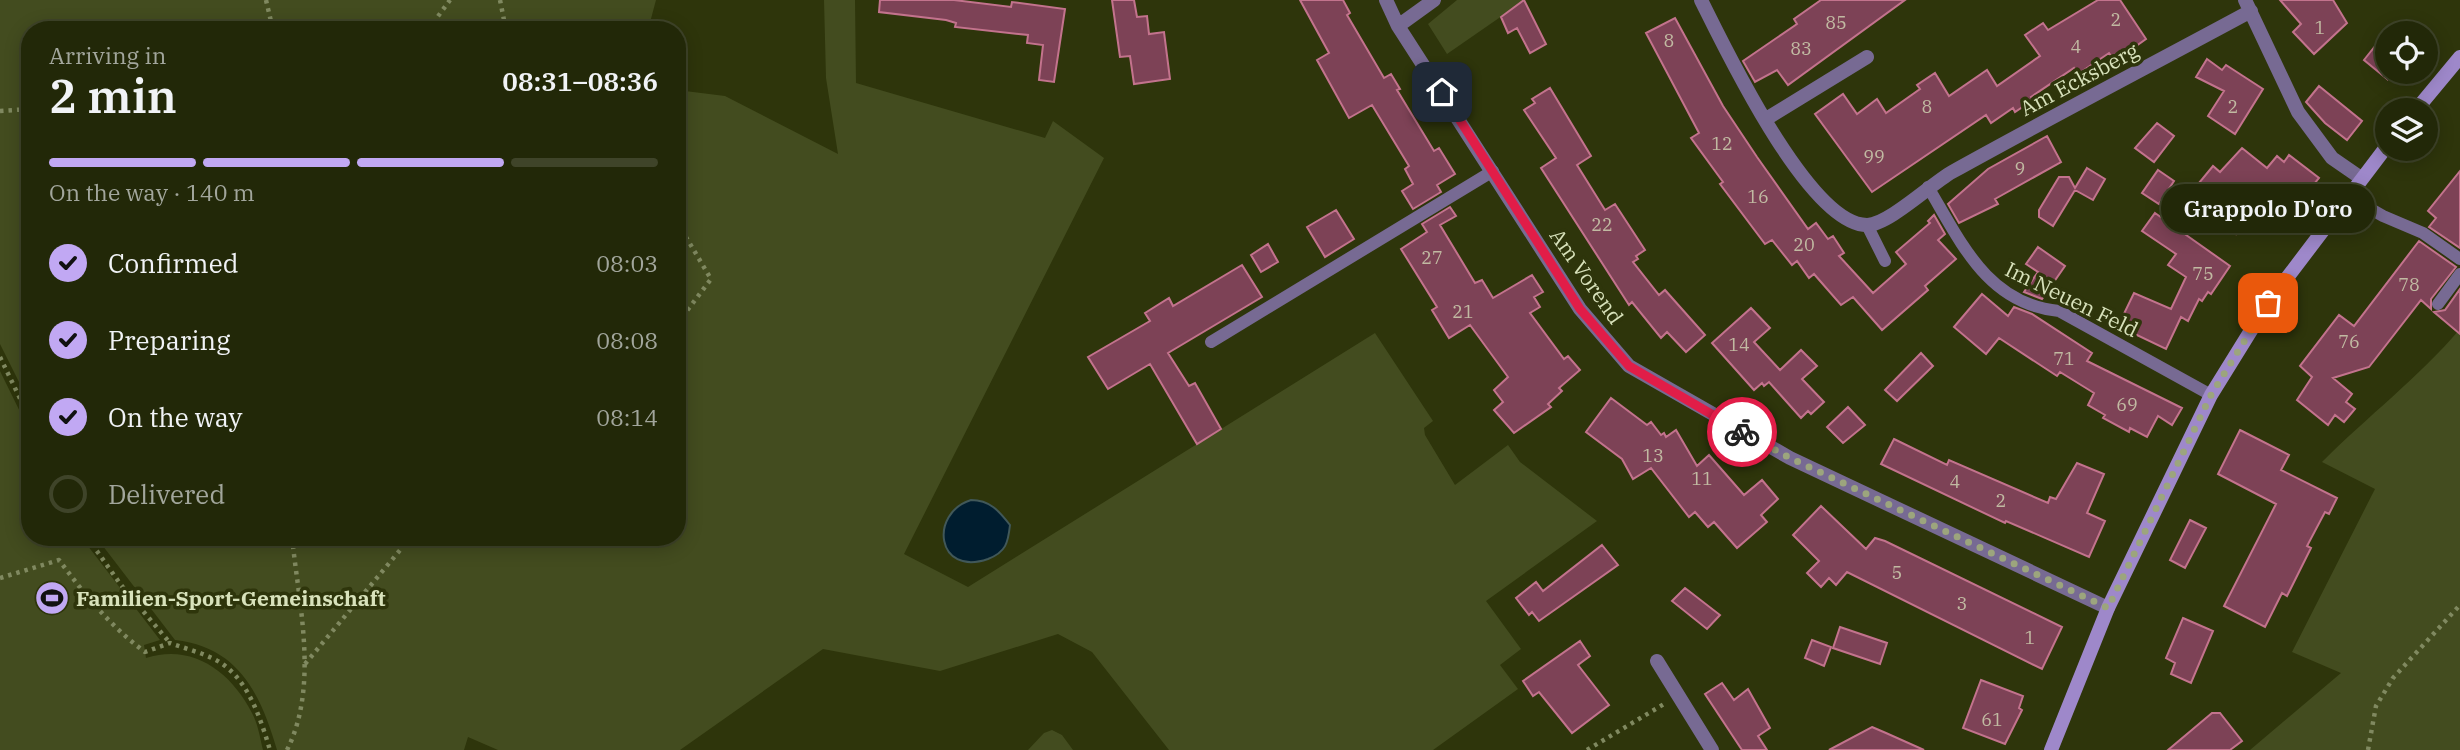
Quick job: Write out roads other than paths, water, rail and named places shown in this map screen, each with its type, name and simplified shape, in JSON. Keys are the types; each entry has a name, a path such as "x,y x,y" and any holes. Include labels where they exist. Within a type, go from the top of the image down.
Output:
{"main road":[{"path":"2426,98 2460,57"},
{"path":"2051,750 2108,608 2211,395 2268,303 2375,161"}],"street":[{"name":"Am Vorend","path":"1387,0 1398,26 1580,309 1629,366 1790,458 2108,608"},
{"path":"1398,26 1434,0"},
{"path":"1701,0 1779,146 1811,188 1836,210 1867,225 1882,221 1927,187"},
{"path":"2248,6 2298,112 2332,158 2361,178"},
{"name":"Am Ecksberg","path":"1927,187 2248,6"},
{"path":"1766,119 1867,57"},
{"path":"1657,661 1712,750"}],"lane":[{"path":"1211,342 1493,171"},
{"name":"Im Neuen Feld","path":"1927,187 1974,264 1994,286 2040,310 2059,311 2211,395"},
{"path":"2348,196 2383,216 2423,233 2460,259"},
{"path":"1867,225 1885,261"},
{"path":"2438,304 2460,274"}],"water":[{"path":"971,500 989,504 1010,525 1007,542 1002,550 988,559 971,562 958,559 949,552 944,541 944,529 949,517 958,507"}],"place":[{"name":"Grappolo D'oro","path":"2268,303"},
{"name":"Familien-Sport-Gemeinschaft","path":"52,598"}]}
